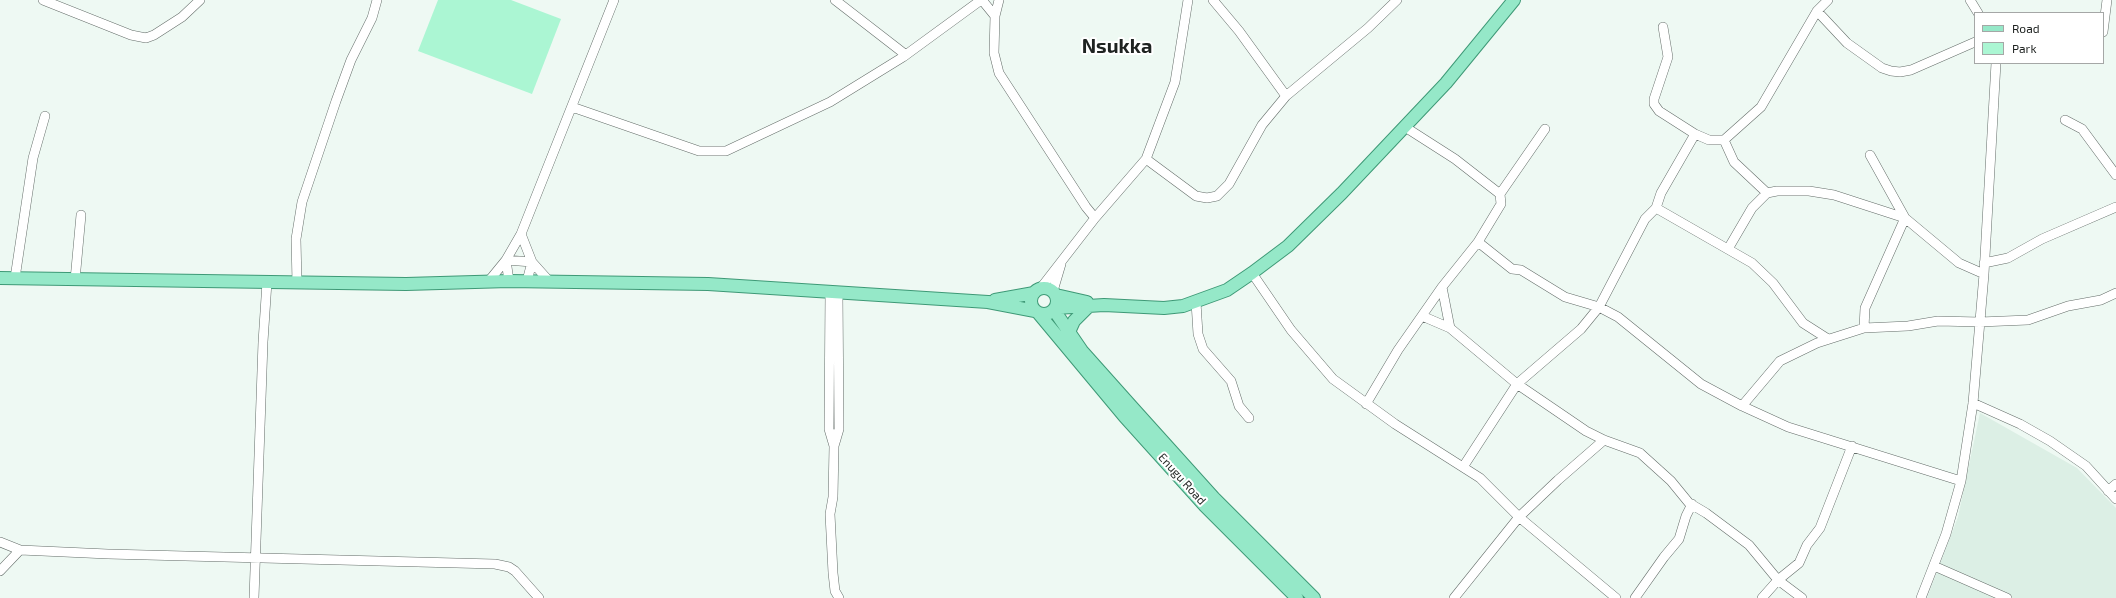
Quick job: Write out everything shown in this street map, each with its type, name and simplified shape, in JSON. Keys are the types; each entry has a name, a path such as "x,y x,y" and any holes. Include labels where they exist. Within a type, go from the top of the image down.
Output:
{"main road":[{"path":"0,278 406,284 549,281 708,284 988,302 1047,314 1055,309 1104,305 1164,308 1196,302 1227,290 1288,246 1342,193 1446,83 1514,0"},
{"path":"988,302 1048,289 1054,293 1104,305"},
{"path":"1037,291 1031,302 1037,312"},
{"path":"1054,293 1058,304 1055,309"},
{"path":"1069,332 1076,318 1089,306"},
{"path":"1055,309 1082,351 1112,385 1209,492 1314,598"},
{"name":"Enugu Road","path":"1037,312 1074,354 1124,416 1206,506 1297,598"}],"street":[{"path":"43,0 131,35 146,38 176,22 200,0"},
{"path":"297,283 296,240 302,202 351,60 372,18 378,0"},
{"path":"488,282 506,260 521,234 614,0"},
{"path":"835,0 906,55"},
{"path":"572,107 699,152 726,151 830,102 906,55 982,0 995,16"},
{"path":"999,0 995,16 994,54 999,73 1086,208 1095,218"},
{"path":"1037,291 1061,264 1095,218 1146,159 1175,82 1188,0"},
{"path":"1213,0 1239,31 1286,96"},
{"path":"1146,159 1196,196 1207,198 1217,196 1229,184 1262,125 1286,96 1368,28 1397,0"},
{"path":"1663,27 1668,57 1654,99 1654,104 1659,111 1695,134 1709,140 1724,140 1761,107 1817,11 1828,0"},
{"path":"1970,0 1977,12"},
{"path":"2104,24 2107,0"},
{"path":"1817,11 1847,43 1882,68 1891,71 1900,72 1911,70 1974,42"},
{"path":"1921,598 1946,534 1961,481 1973,403 1984,274 1996,64"},
{"path":"15,278 33,158 45,116"},
{"path":"2065,120 2082,129 2116,175"},
{"path":"1404,127 1455,159 1500,194"},
{"path":"1366,404 1398,350 1442,287 1478,242 1501,204 1500,194 1545,130"},
{"path":"1463,467 1517,384 1581,329 1599,307 1645,219 1656,208 1662,192 1695,134"},
{"path":"1724,140 1734,162 1767,193"},
{"path":"1870,155 1905,218 1959,263 1984,274"},
{"path":"1728,249 1752,208 1767,193 1777,191 1809,191 1834,195 1905,218"},
{"path":"1984,263 2008,258 2042,239 2116,207"},
{"path":"1656,208 1752,263 1773,284 1803,323 1828,339"},
{"path":"75,280 81,215"},
{"path":"1864,328 1865,308 1905,218"},
{"path":"521,234 532,262 549,281"},
{"path":"1478,242 1512,268 1521,270 1565,297 1599,307 1618,318 1701,384 1742,406 1788,427 1961,481"},
{"path":"506,260 532,262"},
{"path":"506,260 509,281"},
{"path":"527,281 532,262"},
{"path":"1054,293 1061,264"},
{"path":"1252,273 1291,330 1333,379 1366,404 1480,478 1519,517 1616,598"},
{"path":"254,598 263,342 267,282"},
{"path":"1442,287 1450,328"},
{"path":"834,292 829,428 834,446 833,497 830,514 833,573 835,591 839,598"},
{"path":"1742,406 1780,362 1828,339 1864,328 1908,326 1938,322 2028,320 2068,306 2101,300 2116,293"},
{"path":"1196,302 1198,334 1203,349 1231,381 1239,406 1249,418"},
{"path":"1422,316 1450,328 1517,384 1586,432 1640,454 1671,482 1692,504 1749,545 1778,580 1802,598"},
{"path":"1973,403 2020,424 2050,441 2086,466 2108,492 2116,499"},
{"path":"1454,598 1519,517 1558,480 1604,440"},
{"path":"1762,598 1778,580 1799,563 1807,545 1820,528 1852,446"},
{"path":"2108,492 2116,484"},
{"path":"1635,598 1679,539 1686,516 1692,504"},
{"path":"0,542 20,550 108,554 496,564 509,567 515,571 539,598"},
{"path":"0,570 20,550"},
{"path":"1934,566 2007,598"}],"shaded area":[{"path":"1980,413 2077,468 2116,508 2116,598 1927,598 1958,517"}],"green space":[{"path":"438,0 511,0 561,19 532,94 418,51"}],"district":[{"name":"Nsukka","path":"1117,46"}]}
